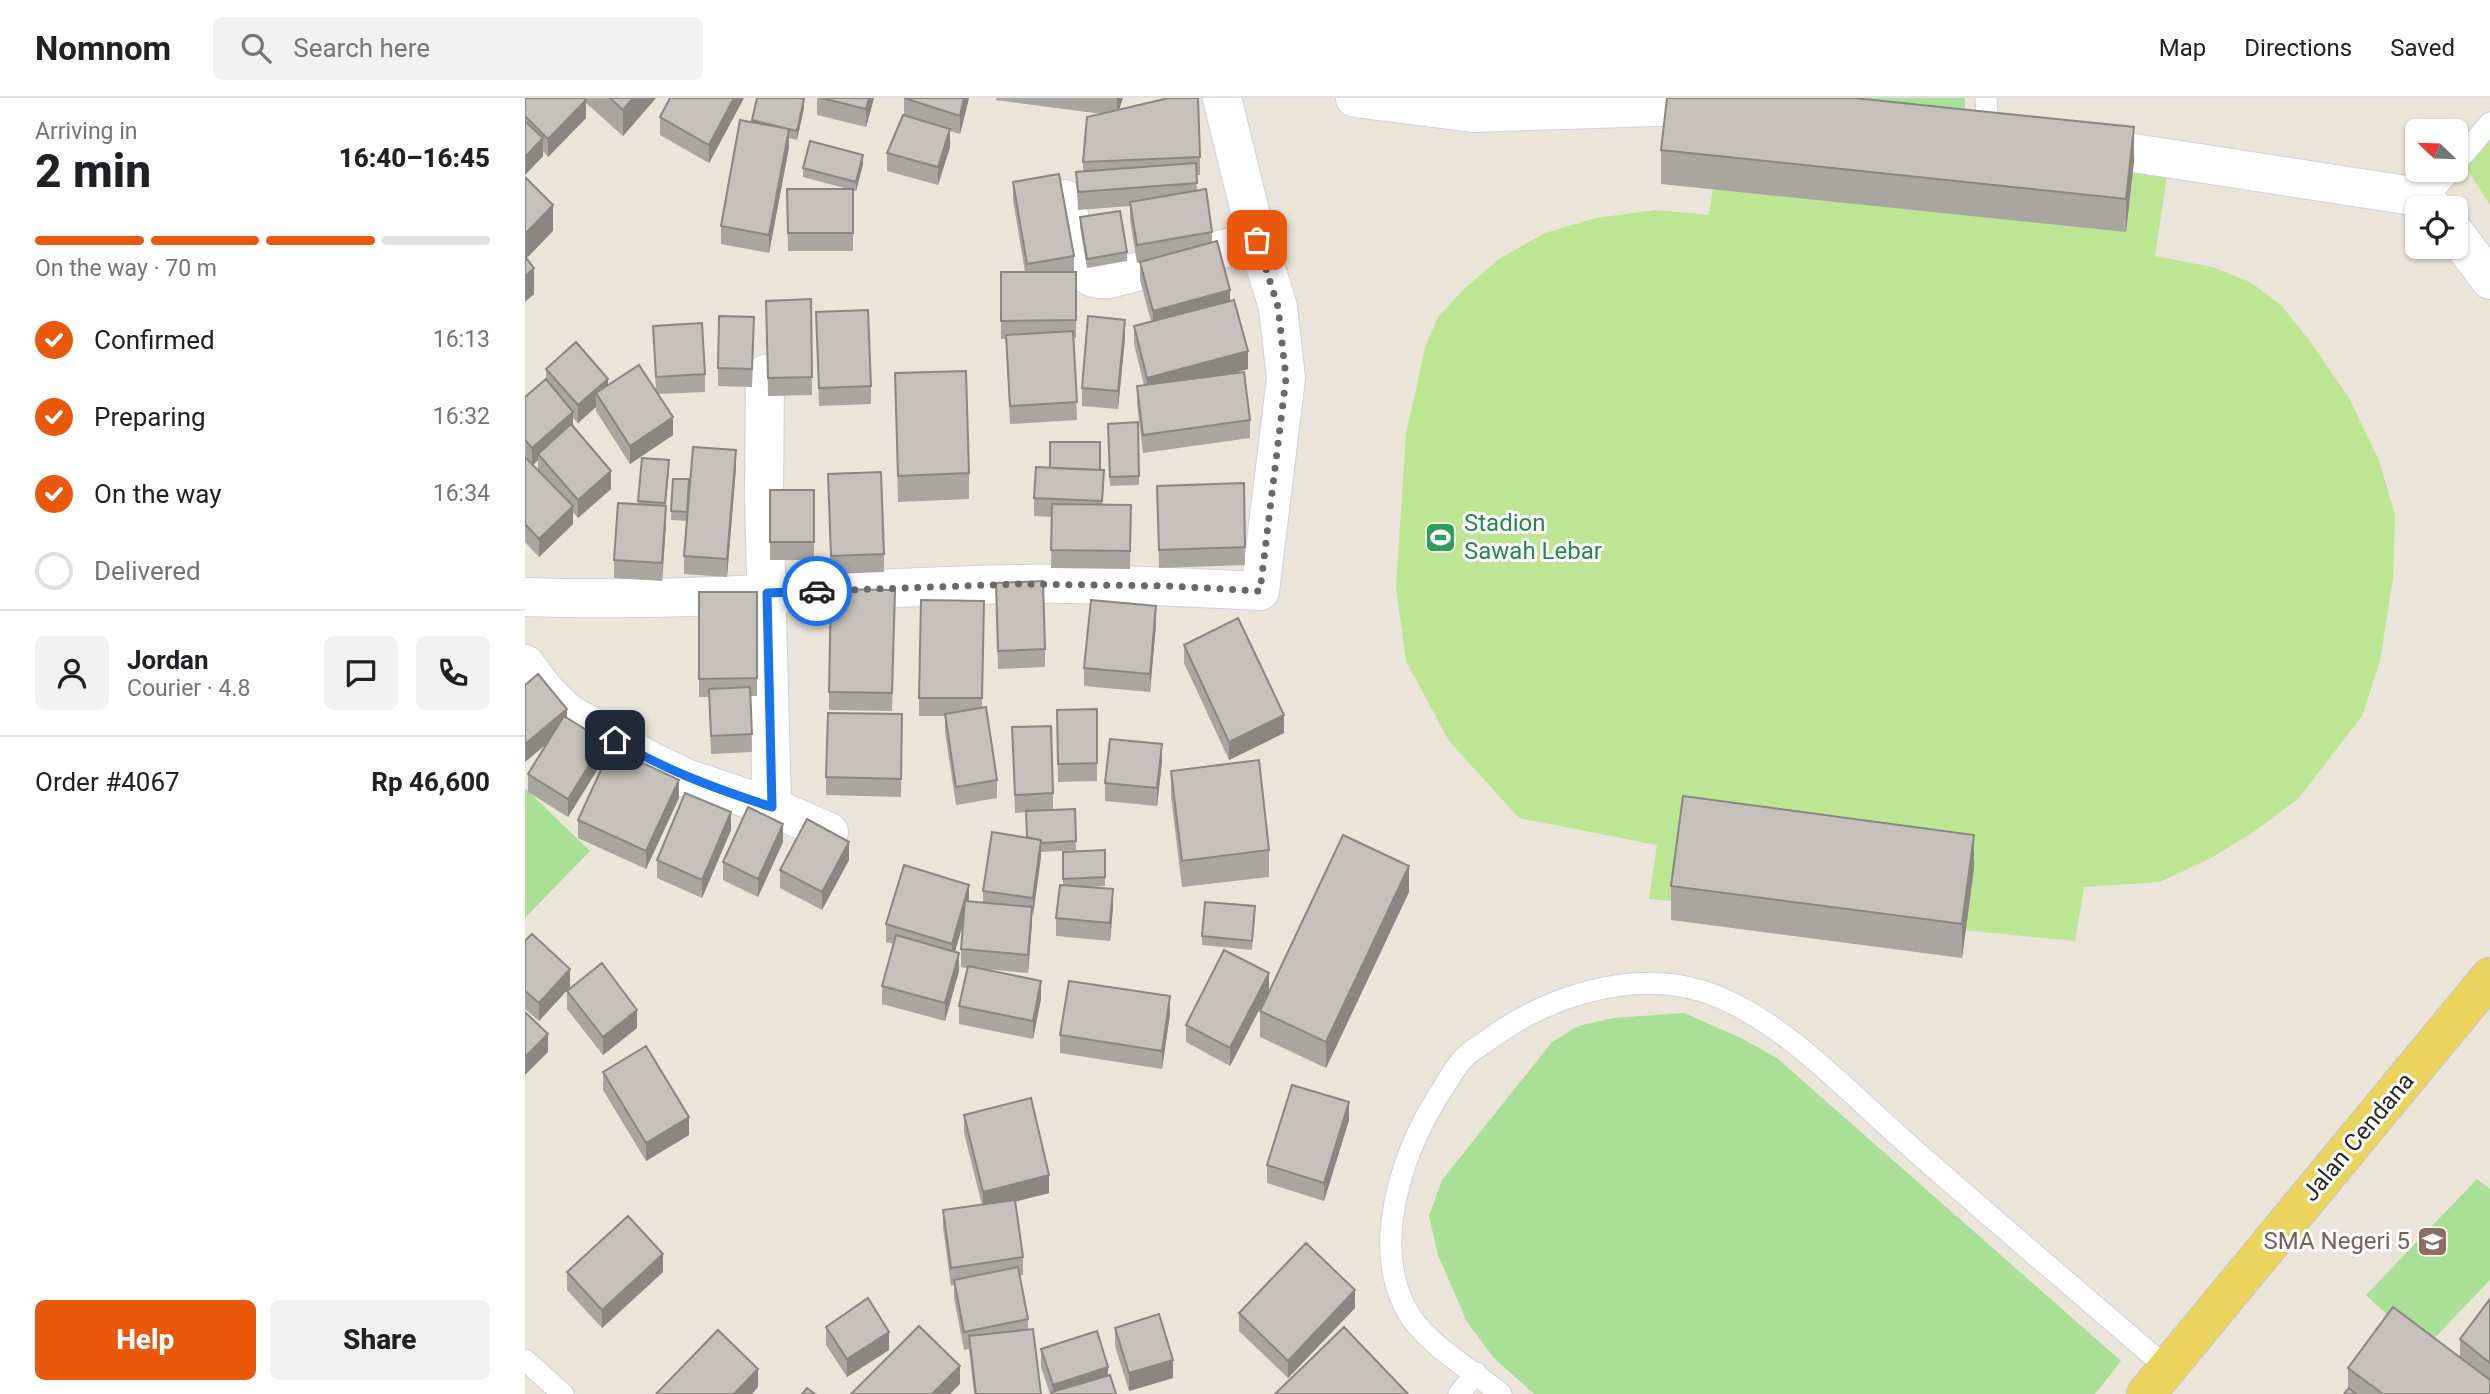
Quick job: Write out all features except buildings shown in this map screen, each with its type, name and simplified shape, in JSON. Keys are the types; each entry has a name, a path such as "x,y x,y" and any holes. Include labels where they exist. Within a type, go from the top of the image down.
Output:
{"main road":[{"name":"Jalan Cendana","path":"2156,1381 2490,977"}],"street":[{"path":"525,597 622,597 1019,584 1169,586 1260,591 1286,378 1278,307 1257,240 1222,98"},
{"path":"1355,98 1473,113 1679,105 1757,106"},
{"path":"1947,125 1987,114 2035,137 2408,196"},
{"path":"1065,200 1082,268 1086,274 1099,279 1110,279 1257,240"},
{"path":"2468,250 2490,280"},
{"path":"765,374 772,807"},
{"path":"525,664 556,703 578,719 652,762 686,778 772,807 829,832"}],"lane":[{"path":"2468,149 2490,123"},
{"path":"1501,1394 1428,1338 1404,1306 1394,1274 1393,1219 1402,1171 1433,1102 1463,1059 1503,1029 1540,1008 1576,995 1640,984 1674,985 1703,991 1747,1012 1798,1046 1905,1142 2156,1381"},
{"path":"525,1360 563,1394"},
{"path":"1459,1394 1476,1373"}],"green space":[{"path":"1716,98 1965,98 1965,108"},
{"path":"1722,126 2167,175 2155,256 2212,267 2250,282 2281,305 2349,398 2379,460 2395,515 2393,579 2380,661 2362,716 2299,798 2252,833 2211,858 2160,882 2084,887 2075,941 1649,899 1657,845 1519,818 1449,741 1406,661 1396,587 1406,434 1426,344 1439,316 1463,290 1499,259 1545,233 1596,218 1655,210 1709,215"},
{"path":"2490,135 2490,205 2468,171 2468,162"},
{"path":"525,788 590,851 525,918"},
{"path":"1684,1013 1741,1038 1777,1058 2121,1361 2095,1394 1534,1394 1494,1358 1467,1322 1438,1255 1429,1216 1442,1180 1552,1042 1578,1026 1614,1018"},
{"path":"2477,1179 2490,1189 2490,1280 2424,1349 2366,1295"}],"way so far":[{"path":"817,591 1019,584 1169,586 1260,591 1286,378 1278,307 1257,240"}],"place":[{"name":"Stadion Sawah Lebar","path":"1441,537"},
{"name":"SMA Negeri 5","path":"2433,1241"}],"route":[{"path":"615,740 686,778 772,807 767,593 817,591"}]}
